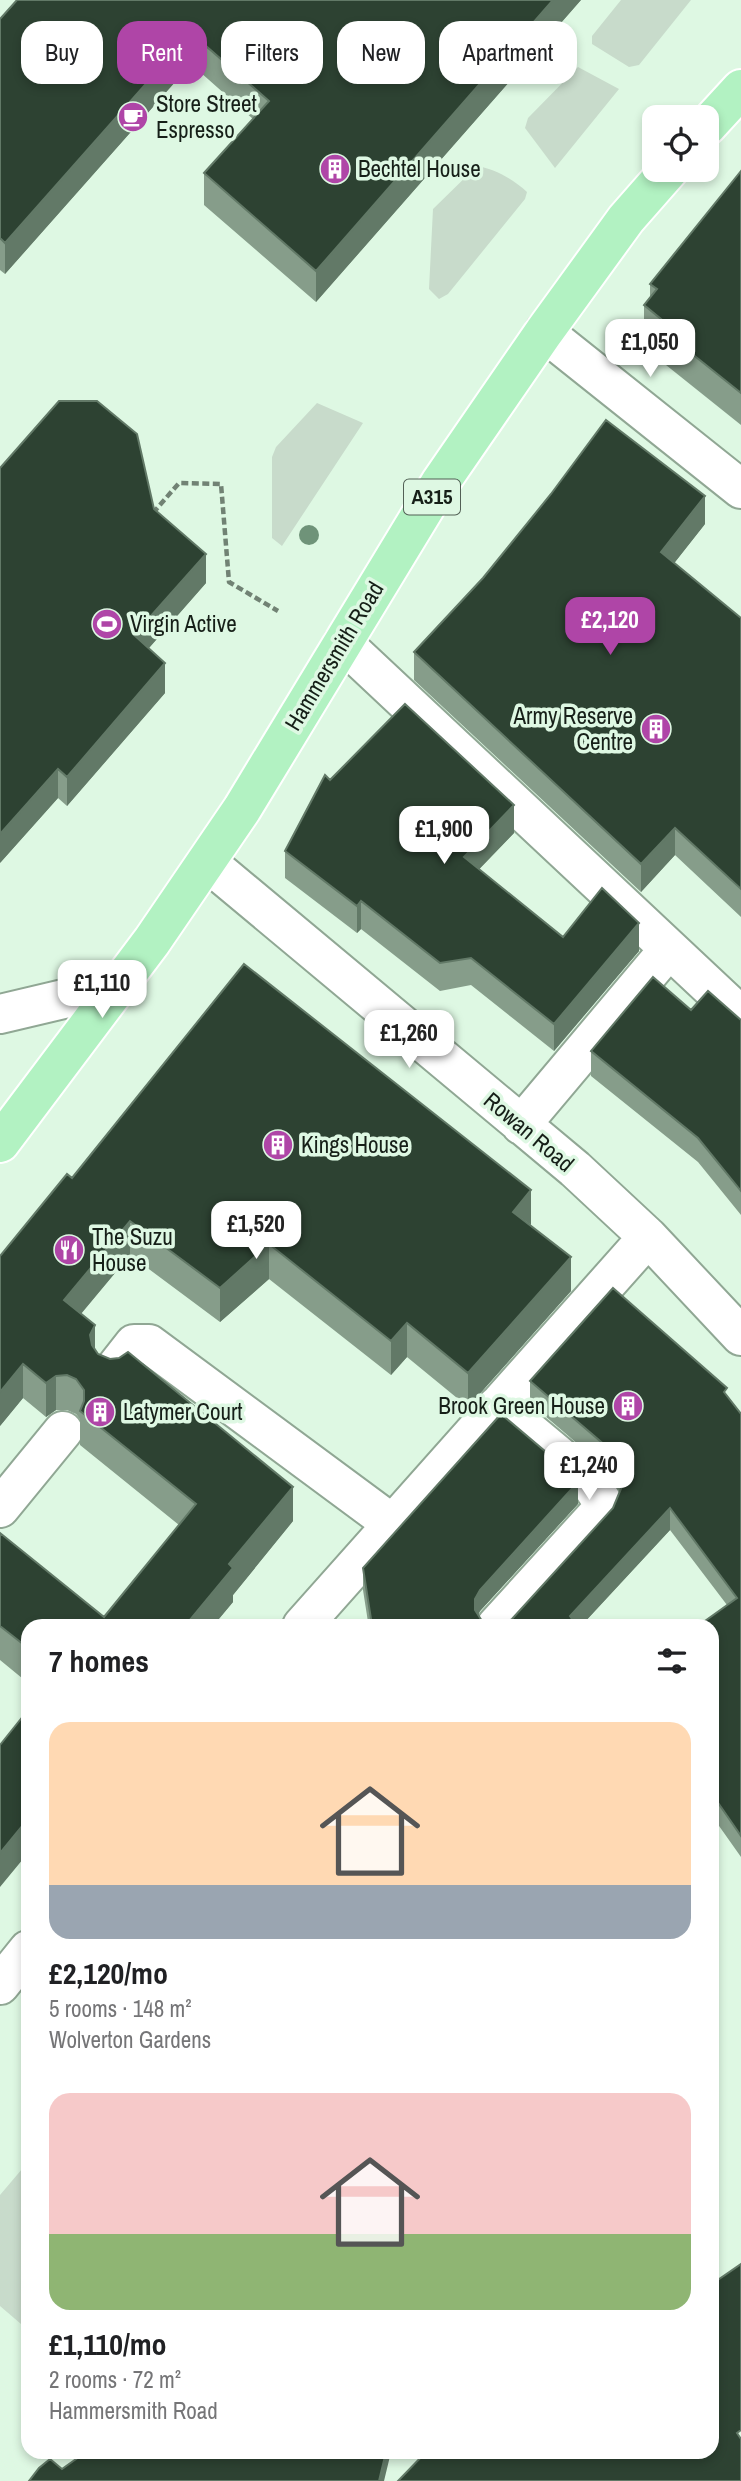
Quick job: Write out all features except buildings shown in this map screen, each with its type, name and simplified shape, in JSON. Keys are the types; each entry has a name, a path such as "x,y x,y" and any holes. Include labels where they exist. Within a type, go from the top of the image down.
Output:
{"main road":[{"path":"719,113 741,89"},
{"name":"Hammersmith Road","path":"5,1127 121,980 207,862 440,483 626,219 658,182"}],"street":[{"path":"544,332 741,489"},
{"path":"342,643 741,1016"},
{"name":"Rowan Road","path":"207,862 522,1125 648,1237 741,1336"},
{"path":"522,1125 669,949"},
{"path":"0,1014 76,997 121,980"},
{"path":"308,1619 648,1237"},
{"path":"111,1372 134,1344 149,1344 391,1523"},
{"path":"498,1405 589,1481 603,1503 597,1515 502,1619"},
{"path":"0,1508 63,1431"},
{"path":"0,1985 21,1959"}],"path":[{"path":"148,518 179,483 221,484 229,582 278,611"}],"green space":[{"path":"621,0 691,0 639,65 629,67 592,44 592,36"},
{"path":"577,68 619,89 555,168 525,128 528,118 561,84 577,84"},
{"path":"477,166 504,175 516,183 527,192 525,199 448,294 439,299 429,289 433,209"},
{"path":"317,403 363,423 282,546 272,538 272,457 276,447"},
{"path":"21,2170 21,2324 0,2306 0,2195"}],"place":[{"name":"Store Street Espresso","path":"133,117"},
{"name":"Bechtel House","path":"335,169"},
{"name":"Virgin Active","path":"107,624"},
{"name":"Army Reserve Centre","path":"656,729"},
{"name":"Kings House","path":"278,1145"},
{"name":"The Suzu House","path":"69,1250"},
{"name":"Brook Green House","path":"628,1406"},
{"name":"Latymer Court","path":"100,1412"}]}
